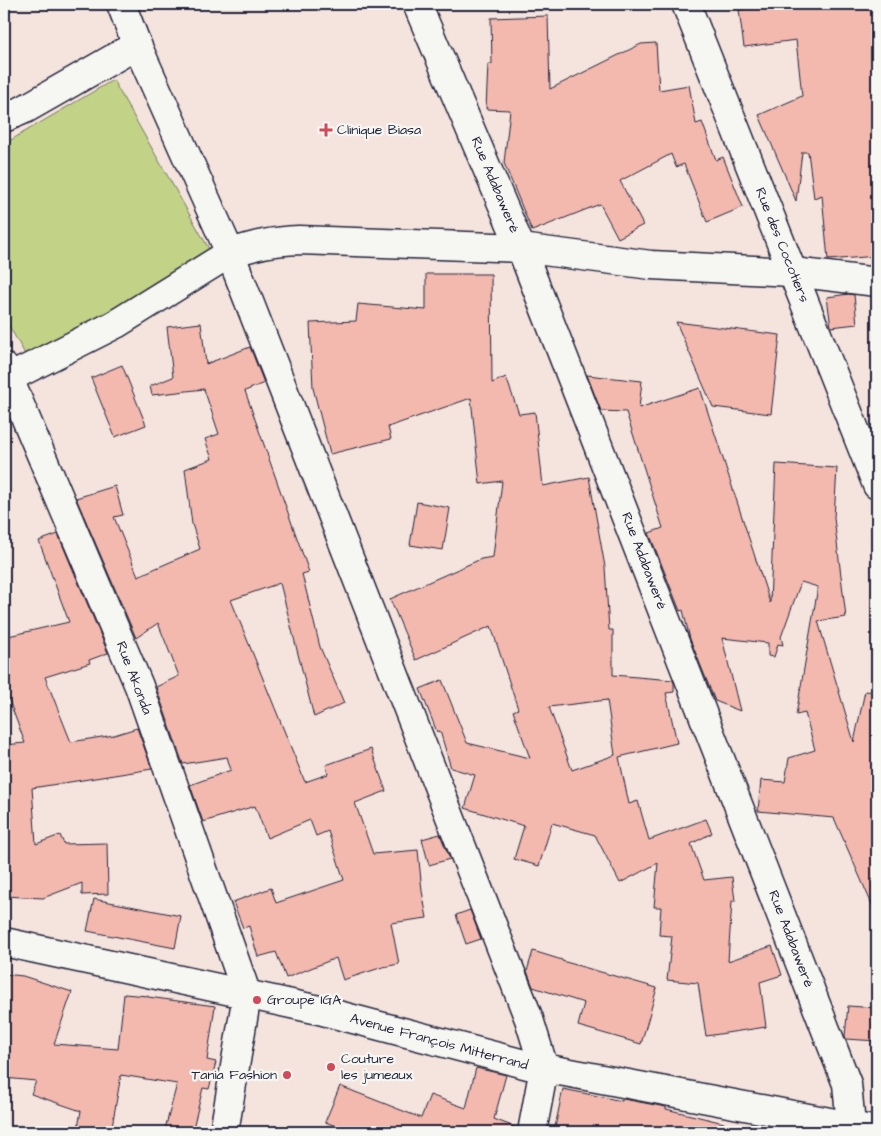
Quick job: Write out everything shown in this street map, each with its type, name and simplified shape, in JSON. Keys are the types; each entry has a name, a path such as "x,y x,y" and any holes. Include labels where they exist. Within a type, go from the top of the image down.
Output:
{"main road":[{"path":"121,4 137,45 230,253 526,1009 544,1068 532,1132"},
{"name":"Rue Adabaweré","path":"417,4 522,248 847,1084 849,1129"},
{"name":"Rue des Cocotiers","path":"686,4 877,486"},
{"path":"4,118 25,110 137,45"},
{"path":"6,373 116,324 230,253 256,244 277,241 299,240 522,248 651,265 793,272 877,282"},
{"name":"Rue Akonda","path":"6,373 139,686 246,995"},
{"name":"Avenue François Mitterrand","path":"4,942 319,1010 528,1065 849,1129 877,1131"},
{"path":"224,1132 246,995"}],"green space":[{"path":"113,80 212,254 29,361 4,317 4,144"}],"building":[{"path":"786,4 877,4 877,256 828,260 822,195 814,198 808,152 802,152 796,201 759,115 802,96 796,40 744,47 739,10"},
{"path":"548,16 550,89 641,44 656,43 659,90 689,85 696,124 702,122 716,160 723,157 743,207 707,222 684,164 676,167 671,154 620,181 643,225 618,238 600,204 532,231 504,163 510,110 486,109 488,64 492,64 491,18"},
{"path":"426,274 491,274 492,383 506,377 519,414 535,412 543,486 589,477 605,567 609,630 613,630 613,675 673,680 674,683 674,692 666,693 677,743 619,757 629,804 638,801 649,840 706,819 712,833 691,844 704,880 732,877 735,901 732,901 728,961 772,946 782,975 760,982 766,1027 706,1036 698,983 667,980 672,936 659,935 661,907 654,907 658,863 620,883 595,835 552,823 539,866 514,859 524,826 465,808 475,775 451,768 440,731 437,732 420,689 442,680 467,743 530,758 513,711 518,709 491,626 416,660 390,599 481,559 493,557 502,481 480,484 471,398 388,427 391,439 330,454 313,388 310,323 356,321 358,304 426,310","holes":["607,700 615,755 572,770 549,707"]},
{"path":"854,295 857,324 831,327 827,297"},
{"path":"676,322 780,335 771,414 713,407"},
{"path":"201,323 206,364 250,347 264,383 245,391 309,572 302,574 320,647 344,703 314,717 280,583 231,600 305,782 328,774 326,765 371,749 386,791 355,803 373,854 418,850 427,918 391,923 399,964 383,967 343,980 336,958 286,978 276,952 258,957 249,926 243,928 233,902 271,888 276,903 344,880 328,831 316,836 310,820 267,838 255,806 203,822 190,785 231,770 227,757 183,764 156,687 179,676 158,623 136,638 76,498 115,486 123,515 114,517 138,576 200,549 192,524 185,469 212,459 205,439 219,434 204,389 152,395 150,386 173,377 167,327"},
{"path":"122,365 146,425 115,437 91,378"},
{"path":"587,375 642,381 639,408 700,388 770,603 776,464 837,468 834,518 846,617 818,621 854,742 865,691 876,692 877,916 834,818 758,811 761,780 785,782 789,758 815,750 805,713 796,715 818,587 801,582 781,637 783,645 778,644 774,657 768,656 768,643 722,638 740,711 715,701 690,639 683,610 680,611 649,533 663,528 626,412 601,411"},
{"path":"417,502 450,508 443,550 410,545"},
{"path":"58,534 108,653 89,660 90,663 45,677 71,742 114,735 137,728 152,769 32,788 36,844 60,835 64,844 107,843 108,894 82,895 82,883 43,898 4,896 4,745 25,743 4,687 4,637 69,622 39,541"},
{"path":"440,834 450,859 429,865 422,839"},
{"path":"94,899 181,916 175,948 87,931"},
{"path":"470,910 481,939 466,944 456,915"},
{"path":"533,951 657,988 641,1044 578,1026 584,1003 533,987 527,971"},
{"path":"4,974 23,976 72,992 54,1044 118,1049 124,994 215,1006 207,1060 216,1062 209,1089 203,1088 192,1132 178,1132 165,1129 177,1084 121,1075 111,1132 77,1132 81,1111 31,1094 36,1081 4,1078"},
{"path":"848,1006 877,1008 877,1041 846,1039"},
{"path":"476,1068 506,1075 494,1119 517,1128 517,1132 352,1132 325,1122 340,1086 421,1118 430,1095 466,1108"},
{"path":"563,1089 622,1101 623,1099 666,1107 666,1109 724,1123 723,1132 554,1132"}],"place":[{"name":"Clinique Biasa","path":"326,130"},
{"name":"Groupe IGA","path":"257,1000"},
{"name":"Couture les jumeaux","path":"331,1067"},
{"name":"Tania Fashion","path":"287,1075"}]}
